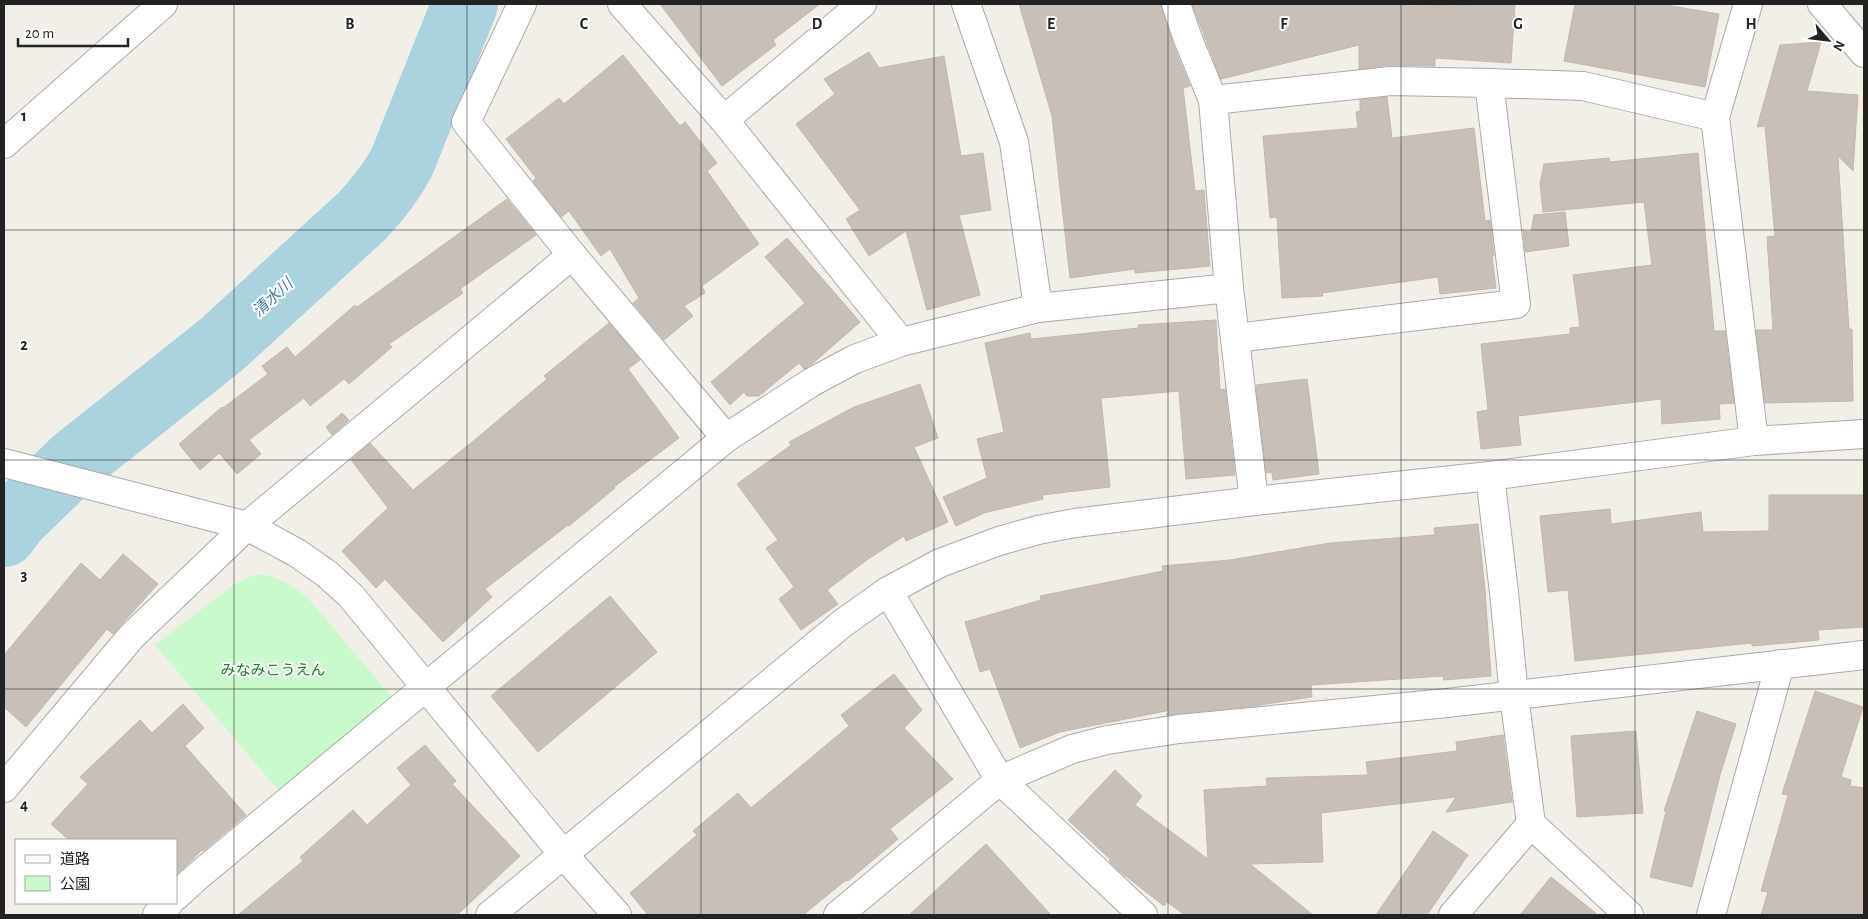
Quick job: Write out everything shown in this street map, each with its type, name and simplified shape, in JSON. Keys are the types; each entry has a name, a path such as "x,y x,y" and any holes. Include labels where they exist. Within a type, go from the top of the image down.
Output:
{"street":[{"path":"4,144 163,4"},
{"path":"522,4 466,122 572,255 726,438"},
{"path":"622,4 724,120 901,342"},
{"path":"724,120 862,4"},
{"path":"966,4 1014,142 1038,308"},
{"path":"1176,4 1213,100 1229,288 1254,501"},
{"path":"1748,4 1715,117 1754,442"},
{"path":"1822,4 1864,53"},
{"path":"1213,100 1391,81 1489,82 1583,86 1715,117"},
{"path":"1236,338 1516,304 1489,82"},
{"path":"4,788 131,637 247,526 572,255"},
{"path":"178,894 425,686 726,438 812,382 855,360 901,342 1038,308 1229,288"},
{"path":"490,915 843,623 888,591 940,563 970,551 1038,530 1075,522 1490,476 1754,442 1864,434"},
{"path":"11,465 247,526 298,552 351,596 563,854 617,915"},
{"path":"1490,476 1514,696 1531,824 1629,915"},
{"path":"888,591 1000,780 1127,910"},
{"path":"838,915 1000,780 1072,749 1107,740 1142,734 1514,696 1864,655"},
{"path":"1711,915 1780,664"},
{"path":"1453,915 1531,824"},
{"path":"157,915 168,904"}],"green space":[{"name":"みなみこうえん","path":"262,574 286,583 307,597 391,696 280,792 155,645 232,586 248,577"}],"building":[{"path":"660,4 820,4 773,40 776,45 722,86"},
{"path":"1019,4 1161,4 1173,44 1190,86 1183,88 1195,191 1204,190 1210,266 1135,273 1135,269 1070,278 1052,116"},
{"path":"1192,4 1409,4 1409,6 1515,4 1511,63 1435,58 1435,66 1391,65 1359,69 1359,45 1221,79"},
{"path":"1575,4 1660,4 1719,14 1705,87 1564,61"},
{"path":"1821,42 1807,91 1858,95 1853,171 1838,156 1849,329 1852,329 1853,401 1765,403 1756,330 1773,330 1767,237 1775,236 1765,126 1757,127 1780,45"},
{"path":"869,52 879,68 944,56 961,156 983,153 991,210 959,215 980,295 927,310 906,231 869,256 846,219 860,210 796,124 835,94 824,79"},
{"path":"623,55 680,126 685,122 717,163 707,171 759,244 702,286 705,293 684,306 693,316 664,340 633,303 639,298 610,249 601,256 569,211 561,217 533,181 536,178 506,139 559,98 564,104"},
{"path":"1387,97 1392,138 1474,128 1485,221 1490,220 1496,288 1440,294 1438,277 1322,293 1323,296 1282,298 1277,217 1270,218 1263,136 1358,128 1356,112 1360,111 1360,100"},
{"path":"1698,153 1714,331 1725,331 1734,403 1719,404 1720,419 1662,424 1661,399 1518,416 1521,445 1481,449 1477,412 1488,410 1481,344 1570,334 1570,328 1580,327 1573,275 1652,265 1644,202 1543,212 1540,184 1544,164 1609,158 1610,162"},
{"path":"507,199 536,235 460,289 463,293 389,344 392,347 349,384 344,379 310,406 304,398 249,440 261,454 237,474 219,453 200,470 179,444 222,407 268,374 262,366 287,347 295,357 355,305 357,307"},
{"path":"1565,212 1569,246 1525,252 1523,231 1531,232 1534,215"},
{"path":"787,238 860,322 811,365 804,369 799,363 759,396 747,396 744,392 730,405 711,382 805,303 765,257"},
{"path":"1216,320 1220,390 1225,389 1235,475 1186,479 1179,391 1101,398 1110,487 1042,495 1043,499 984,513 956,526 943,497 987,478 977,439 1004,432 985,343 1030,333 1031,339 1139,328 1138,325"},
{"path":"609,323 640,360 628,369 679,438 614,487 569,526 485,589 492,597 443,642 385,579 376,588 342,551 388,508 351,460 370,443 413,490 547,379 544,376"},
{"path":"1307,379 1319,474 1273,480 1272,472 1266,473 1256,385"},
{"path":"920,384 938,438 914,447 948,522 906,541 904,536 868,559 827,590 838,604 801,630 779,599 794,587 766,548 778,540 737,484 791,445 789,442 854,407"},
{"path":"342,413 349,420 332,435 326,427"},
{"path":"1769,495 1864,495 1864,627 1818,630 1819,640 1752,646 1752,643 1575,661 1568,590 1548,592 1540,516 1610,509 1611,524 1701,512 1703,532 1769,531"},
{"path":"1478,524 1491,676 1444,680 1443,676 1311,685 1312,697 1254,706 1166,715 1171,710 1060,732 1020,748 990,669 980,672 965,622 1041,600 1040,596 1163,571 1162,566 1230,560 1330,543 1435,535 1434,528"},
{"path":"123,554 158,584 113,634 107,629 26,727 4,707 4,655 81,563 100,580"},
{"path":"610,596 657,652 538,752 491,696"},
{"path":"894,674 922,710 904,728 953,779 890,829 898,839 848,881 846,880 803,915 648,915 630,893 697,835 693,831 738,793 751,808 849,726 841,715"},
{"path":"1815,691 1863,707 1841,777 1851,780 1850,786 1864,788 1864,915 1761,915 1768,892 1761,891 1788,795 1782,794"},
{"path":"183,704 204,728 185,746 246,815 202,850 178,873 178,839 68,839 51,824 88,784 80,777 140,720 152,733"},
{"path":"1697,711 1736,724 1720,775 1692,887 1650,877 1666,811 1664,811"},
{"path":"1636,731 1643,813 1577,817 1571,736"},
{"path":"1503,735 1512,802 1446,812 1456,797 1321,813 1323,862 1250,864 1313,915 1185,915 1167,902 1164,906 1118,870 1109,861 1110,859 1068,820 1115,770 1142,796 1135,805 1208,859 1204,790 1267,786 1266,778 1368,775 1366,762 1457,751 1456,742"},
{"path":"425,745 456,781 452,784 520,856 457,915 238,915 303,861 300,857 353,810 367,825 411,785 397,768"},
{"path":"1433,831 1468,855 1427,915 1376,915"},
{"path":"986,844 1051,915 909,915"},
{"path":"1551,877 1598,915 1520,915"}],"waterway":[{"name":"清水川","path":"4,534 16,518 75,461 221,345 362,216 389,184 402,162 465,4"}]}
